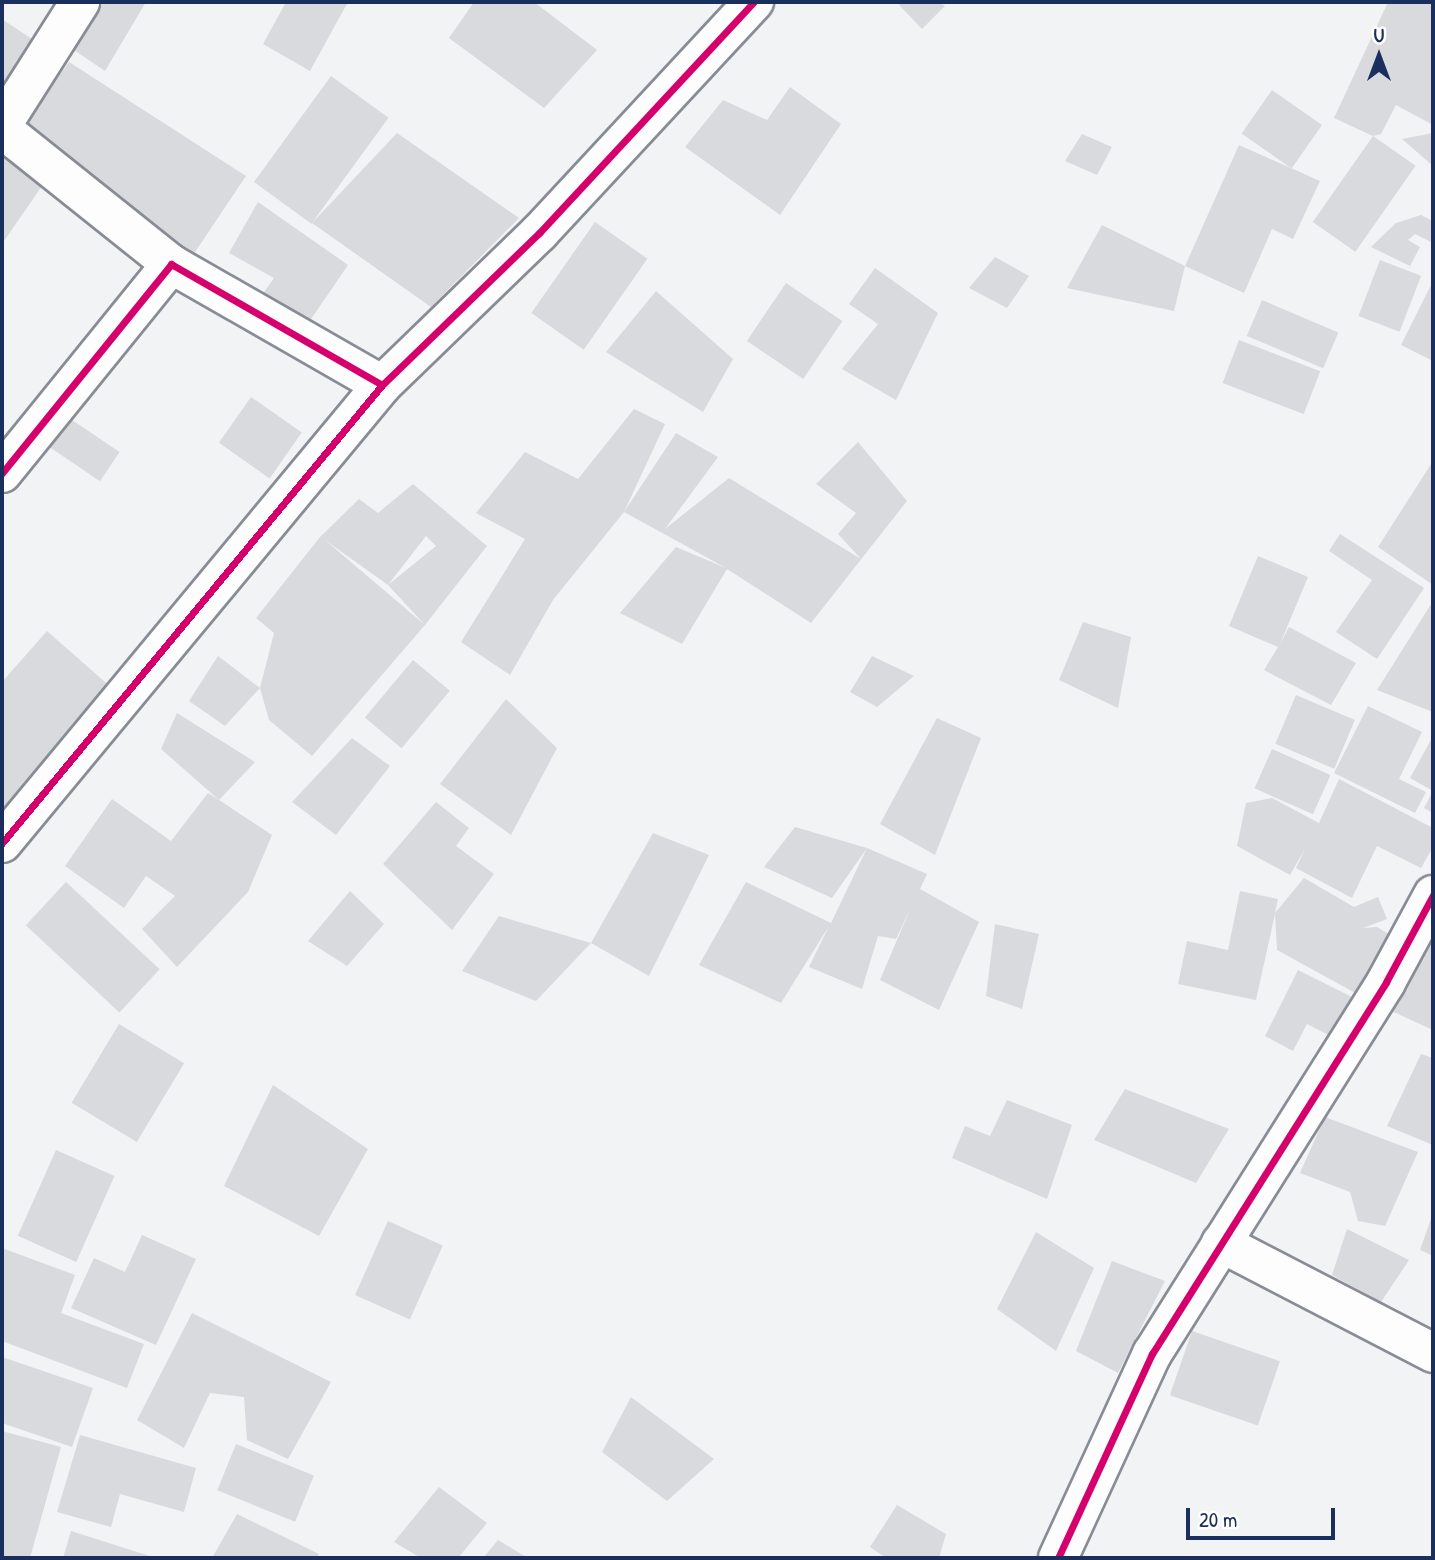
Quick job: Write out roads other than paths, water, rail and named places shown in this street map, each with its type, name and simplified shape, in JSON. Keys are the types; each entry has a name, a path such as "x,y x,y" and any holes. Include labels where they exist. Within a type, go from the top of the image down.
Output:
{"street":[{"path":"80,2 2,127 171,264 382,385"},
{"path":"2,843 382,385 539,233 754,2"},
{"path":"2,473 171,264"},
{"path":"1058,1558 1152,1354 1433,895"},
{"path":"1221,1243 1433,1353"}]}
